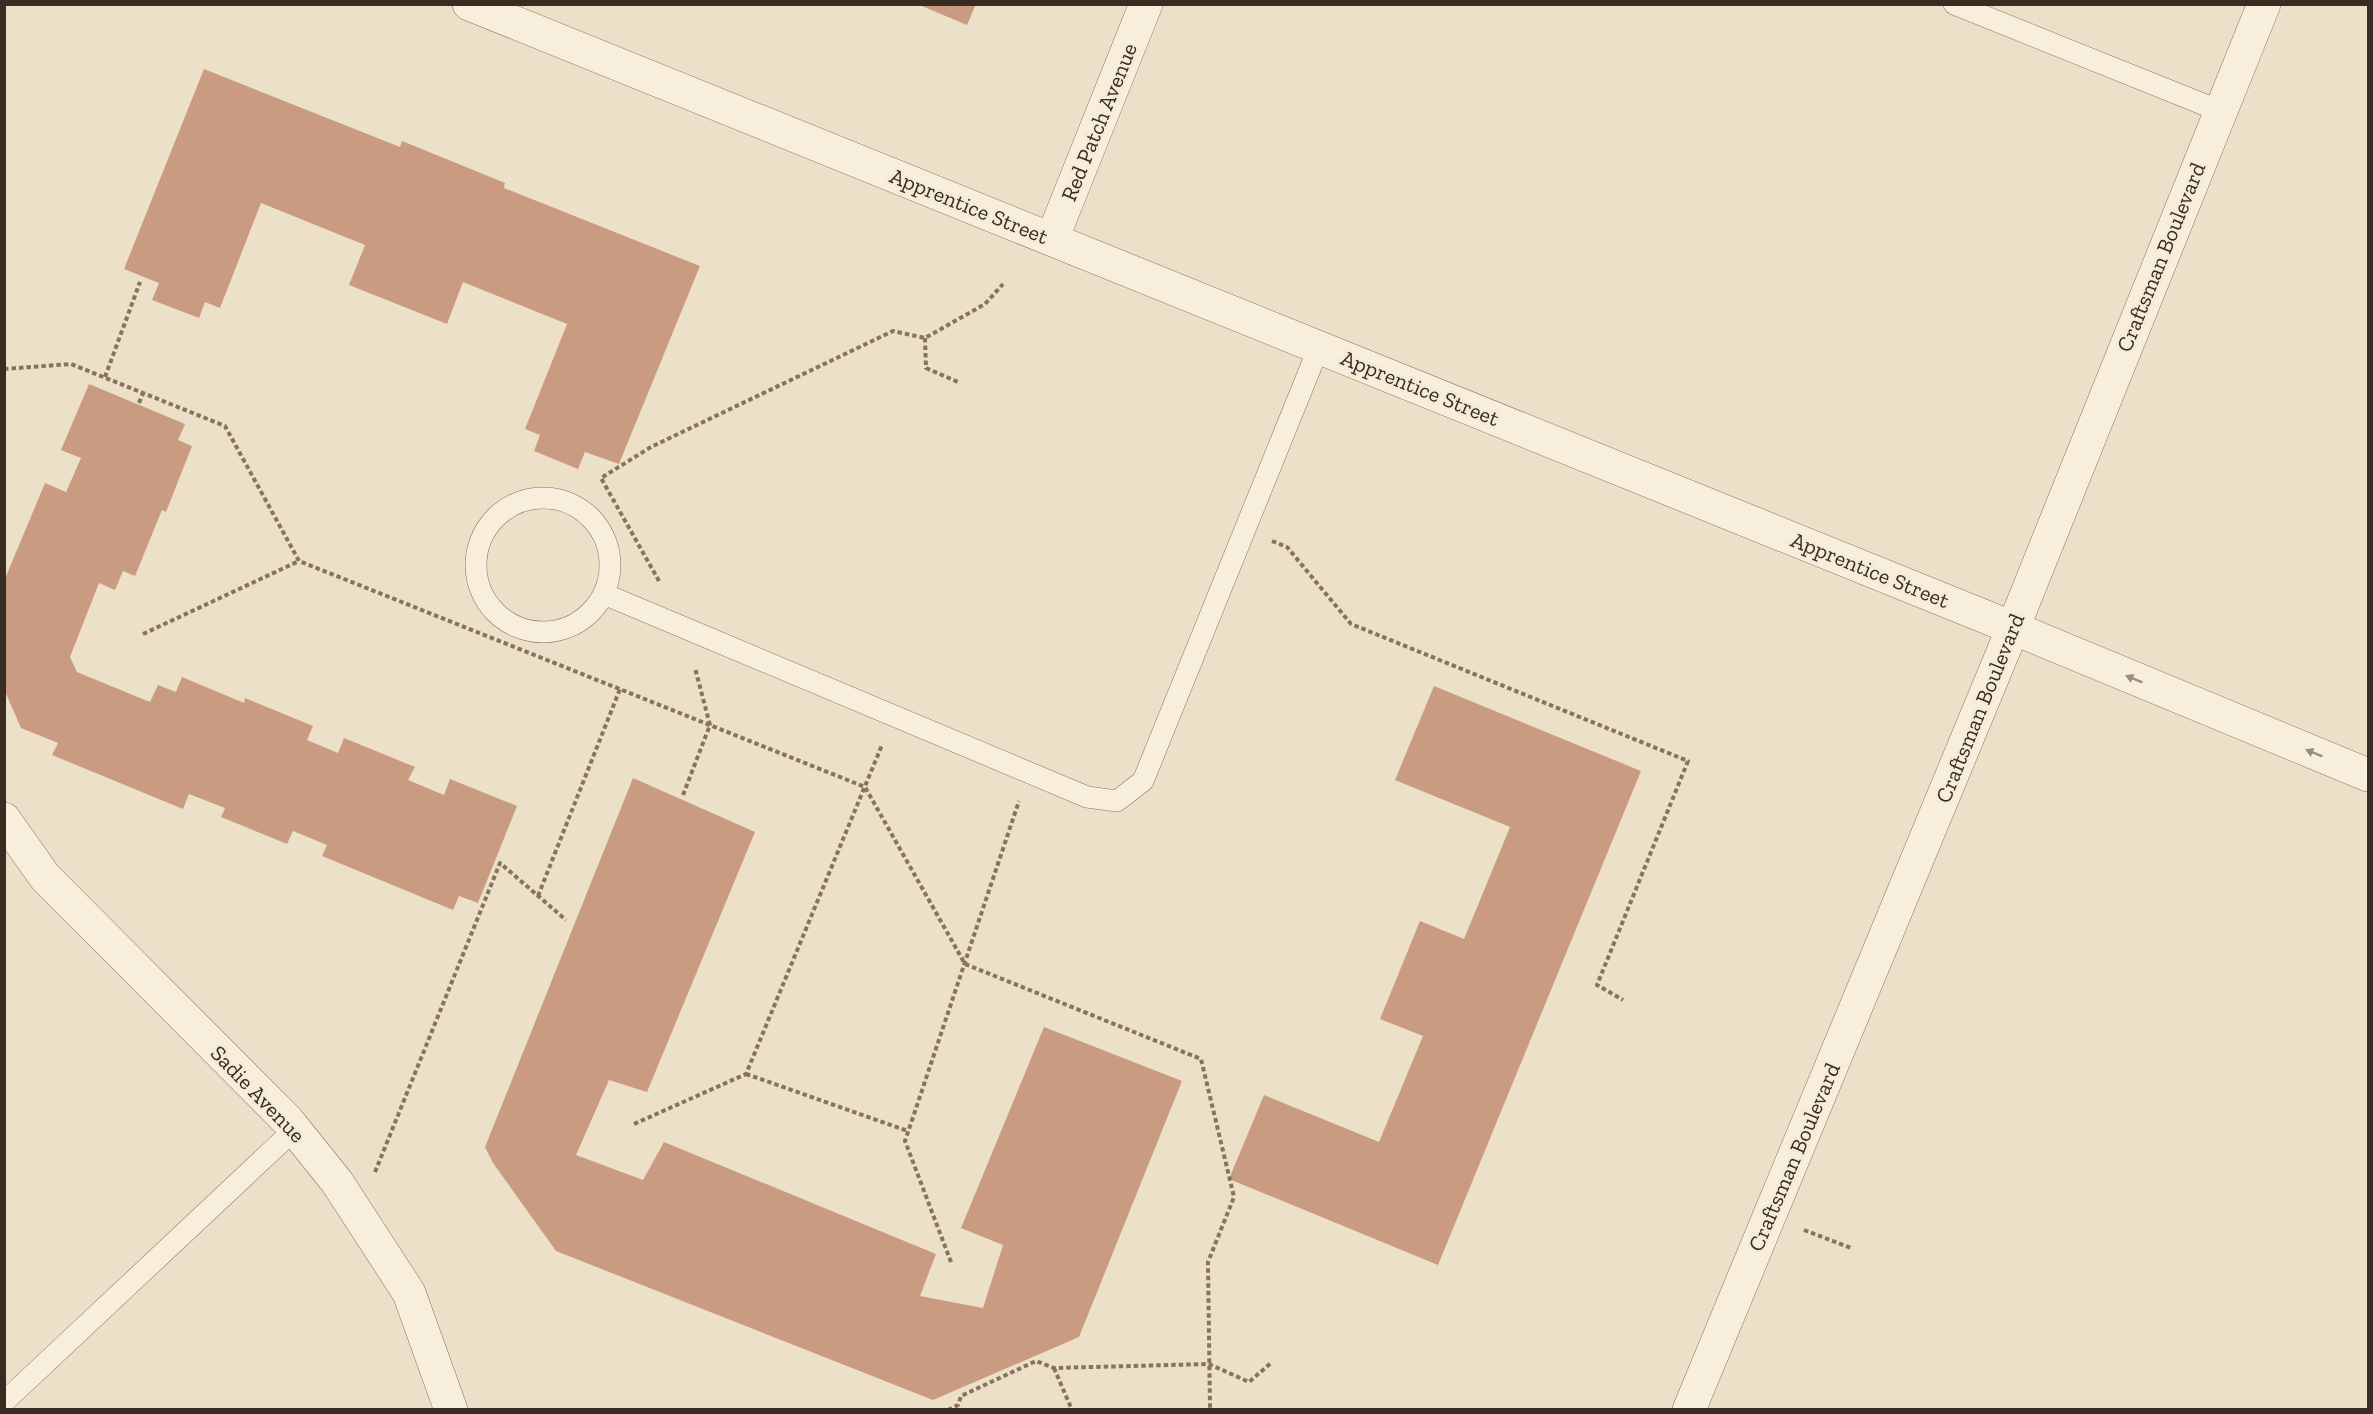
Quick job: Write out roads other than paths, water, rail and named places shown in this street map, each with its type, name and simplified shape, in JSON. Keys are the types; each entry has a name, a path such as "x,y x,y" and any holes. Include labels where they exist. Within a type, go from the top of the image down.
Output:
{"street":[{"name":"Apprentice Street","path":"470,4 2013,628 2368,775"},
{"name":"Red Patch Avenue","path":"1052,239 1146,4"},
{"name":"Craftsman Boulevard","path":"1689,1410 2013,628 2264,4"},
{"name":"Sadie Avenue","path":"4,819 45,877 295,1129 337,1182 409,1293 451,1410"}],"lane":[{"path":"1954,4 2220,111"},
{"path":"604,594 1087,796 1117,801 1143,781 1320,347"},
{"path":"542,497 569,502 592,517 607,540 610,567 604,594 591,612 574,625 553,632 532,632 504,621 484,600 475,572 478,543 493,519 514,503 542,497"},
{"path":"4,1402 295,1129"}]}
